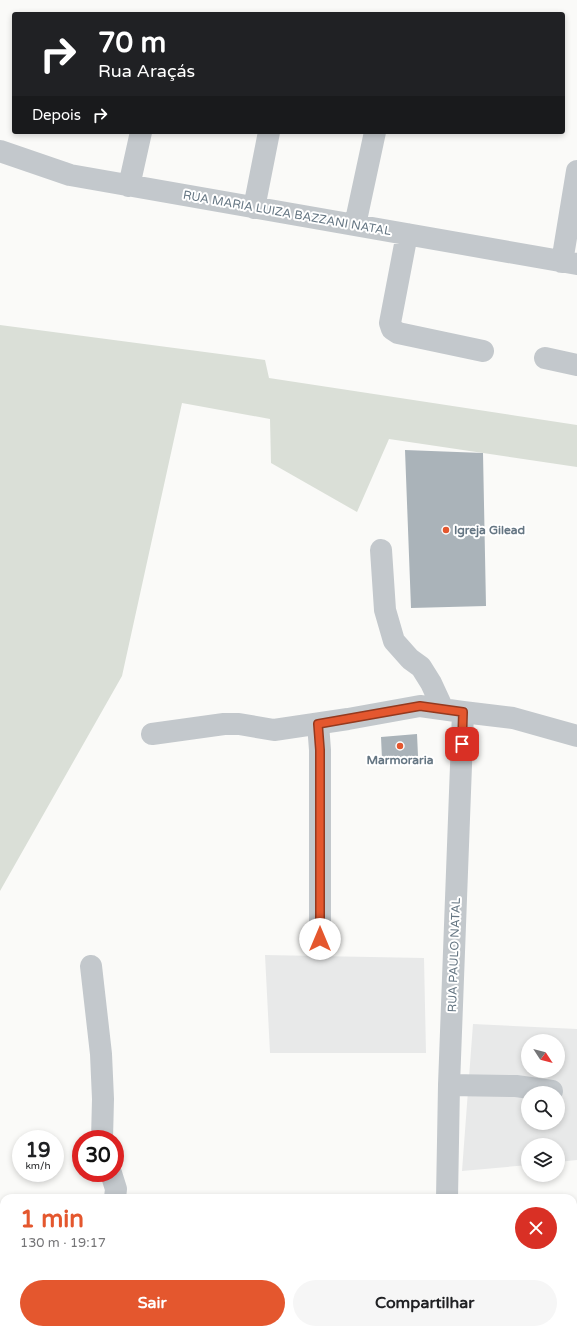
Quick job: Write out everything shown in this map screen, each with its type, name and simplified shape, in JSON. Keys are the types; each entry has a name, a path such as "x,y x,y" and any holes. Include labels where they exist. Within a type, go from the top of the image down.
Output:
{"street":[{"path":"129,186 141,134"},
{"path":"254,208 269,134"},
{"path":"355,225 375,134"},
{"name":"RUA MARIA LUIZA BAZZANI NATAL","path":"0,151 70,175 570,263"},
{"path":"570,263 577,171"},
{"path":"407,234 390,323 392,330 398,333 484,351"},
{"path":"545,358 577,365"},
{"path":"381,550 385,610 394,641 410,659 421,668 431,684 453,711"},
{"path":"152,734 224,724 239,724 274,730 318,724 420,706 513,718 577,736"},
{"name":"RUA PAULO NATAL","path":"447,1194 450,1084 453,711"},
{"path":"318,724 320,750 320,939"},
{"path":"91,966 101,1054 103,1099 102,1130"},
{"path":"450,1084 521,1087"},
{"path":"114,1182 116,1189 115,1194"}],"shaded area":[{"path":"0,325 265,360 269,378 577,425 577,467 389,439 357,512 271,463 270,419 182,403 122,676 0,891"},
{"path":"265,955 424,958 426,1053 270,1053"},
{"path":"473,1024 577,1029 577,1160 565,1161 565,1138 521,1138 521,1166 462,1171"}],"building":[{"name":"Igreja Gilead","path":"405,450 483,453 486,606 411,608"},
{"name":"Marmoraria","path":"417,734 418,756 382,759 381,737"}],"place":[{"name":"Igreja Gilead","path":"446,530"},
{"name":"Marmoraria","path":"400,746"}],"route":[{"path":"320,939 320,750 318,724 348,720 420,706 463,712 462,744"}]}
